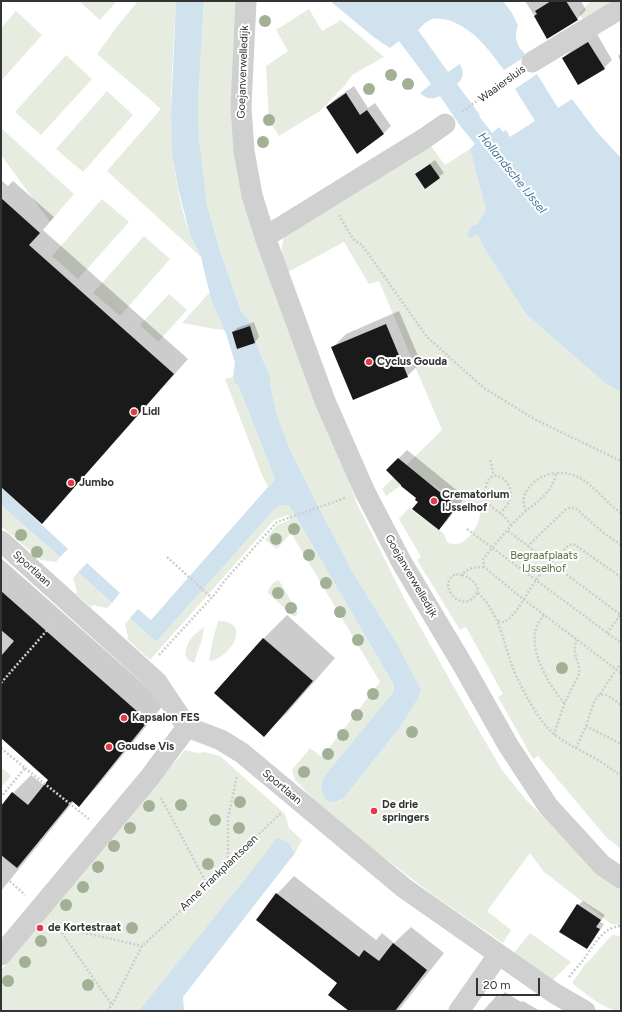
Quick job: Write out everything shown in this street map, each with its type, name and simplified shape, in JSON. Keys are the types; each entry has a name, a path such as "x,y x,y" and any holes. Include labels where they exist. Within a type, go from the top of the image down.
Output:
{"street":[{"name":"Goejanverwelledijk","path":"246,1 241,107 244,151 252,195 265,237 325,401 365,492 402,563 464,666 508,745 548,806 602,865 621,878"},
{"path":"532,62 621,8"},
{"path":"265,237 425,138 445,124"},
{"name":"Sportlaan","path":"1,541 145,670 157,682 187,727 221,740 242,753 404,888 498,955 554,993 585,1011"},
{"path":"1,956 150,777 187,727"},
{"path":"459,1011 498,955"}],"path":[{"name":"Waaiersluis","path":"473,105 506,78 532,62"},
{"path":"329,196 353,239 362,245 426,337 484,388 534,419 621,461"},
{"path":"490,460 494,476"},
{"path":"484,567 483,559 526,511 544,497 551,489 556,473"},
{"path":"526,511 524,507 524,498 530,486 549,474 556,473 568,474 582,478 621,513"},
{"path":"500,514 510,499 510,489 506,481 500,476 494,476 491,477 486,484 486,499 489,505 512,526"},
{"path":"145,670 212,598 277,522 348,497"},
{"path":"528,546 565,510 572,507 621,546"},
{"path":"466,529 621,643"},
{"path":"508,531 621,614 607,633"},
{"path":"497,621 508,621 550,562 569,545 573,544 621,577"},
{"path":"167,557 186,576 212,598"},
{"path":"462,575 465,570 484,567 523,599 621,673"},
{"path":"455,574 467,576 476,585 478,589 477,592 474,599 470,602 464,602 456,599 450,593 447,586 449,579 455,574"},
{"path":"477,592 484,599 497,621 518,678 538,716 554,735 594,758 621,776"},
{"path":"1,683 71,603"},
{"path":"544,615 536,629 534,638 536,648 543,670 557,695 565,704"},
{"path":"554,735 565,704 579,674 574,653 574,646 577,640"},
{"path":"576,748 586,726 594,702 621,663"},
{"path":"599,695 603,694 609,696 621,705"},
{"path":"586,726 621,744"},
{"path":"1,748 104,832"},
{"path":"228,863 228,818 242,753"},
{"path":"1,797 25,768"},
{"path":"150,777 208,886"},
{"name":"Anne Frankplantsoen","path":"107,1011 112,1005 142,946 208,886 228,863 296,799"},
{"path":"1,873 59,927 112,1005"},
{"path":"554,993 582,962 599,937 614,926 621,926"},
{"path":"59,927 142,946"}],"green space":[{"path":"79,1 117,1 100,20"},
{"path":"138,1 176,1 171,119 173,148 181,206 190,235 201,257 107,171 161,109 97,54"},
{"path":"204,1 243,1 238,129 319,398 357,504 404,598 502,770 526,800 575,847 621,882 621,925 611,924 543,871 530,853 487,911 511,930 503,943 433,895 373,849 317,803 295,780 292,770 310,748 322,757 380,682 291,533 277,549 265,540 277,525 290,520 288,515 274,520 150,660 127,639 128,637 125,624 130,618 156,642 272,512 278,506 289,505 394,685 393,693 337,803 343,799 401,726 417,700 397,644 352,571 289,447 276,412 270,376 261,356 249,321 241,311 220,251 207,205 199,137 198,104"},
{"path":"591,1 621,1 585,23 579,13"},
{"path":"309,9 322,31 341,20 384,57 352,75 346,84 320,111 279,136 269,120 266,66 288,51 276,30"},
{"path":"16,11 42,35 1,81 1,28"},
{"path":"66,55 92,79 41,135 15,112"},
{"path":"107,91 133,115 83,172 56,149"},
{"path":"1,128 74,194 50,222 1,155"},
{"name":"Begraafplaats IJsselhof","path":"428,142 445,165 470,149 486,210 477,224 472,225 467,233 471,238 478,233 483,246 526,314 605,383 621,392 621,849 606,837 538,756 533,759 498,697 503,694 466,627 460,630 417,560 421,557 399,519 409,508 442,532 448,542 451,544 459,544 464,541 473,531 479,521 480,511 472,503 460,507 445,495 446,494 412,471 400,486 386,496 382,489 442,430 379,281 369,284 344,242 288,272 283,258 282,247 284,236"},
{"path":"102,199 129,222 78,279 52,256"},
{"path":"144,236 170,259 120,316 93,293"},
{"path":"209,293 224,330 182,323"},
{"path":"169,294 187,310 158,342 140,325"},
{"path":"233,377 234,383 238,385 275,479 268,487 225,379"},
{"path":"1,505 60,557 56,562 41,560 1,526"},
{"path":"78,572 112,603 107,608 93,605 91,607 76,594 77,592 73,578"},
{"path":"278,580 298,613 296,616 293,616 268,593 271,585"},
{"path":"218,621 228,622 233,626 236,631 236,636 230,649 217,659 209,661 213,639"},
{"path":"204,627 202,639 194,663 188,660 185,654 187,645 191,639"},
{"path":"185,750 197,753 204,752 220,756 285,814 289,828 302,840 295,853 292,846 141,1011 1,1011 1,970"},
{"path":"1,767 11,776 1,787"},
{"path":"530,933 571,962 551,982 512,955"},
{"path":"612,935 621,936 621,1011 602,1005 572,983 586,963"}],"water":[{"path":"176,1 204,1 198,104 199,137 207,205 220,251 241,311 249,321 261,356 270,376 276,412 289,447 316,502 352,571 397,644 421,690 417,700 401,726 343,799 337,802 332,802 324,797 322,793 322,783 324,777 393,693 394,685 289,505 278,506 272,512 156,642 130,618 138,609 151,620 275,479 238,385 234,383 233,377 235,362 226,334 211,299 201,257 190,235 178,188 172,152 171,114"},
{"name":"Hollandsche IJssel","path":"330,1 503,1 512,13 518,26 516,33 517,42 526,56 504,70 481,41 460,25 451,21 432,19 426,22 418,30 448,72 460,64 463,75 457,84 492,133 499,127 503,132 506,130 510,137 535,121 515,89 537,74 558,108 572,99 596,131 621,158 621,392 605,383 526,314 483,246 478,234 471,238 468,237 467,233 472,225 477,224 486,210 470,149 475,144 461,127 440,96 429,98 420,93 431,84 399,41 390,48 375,38"},
{"path":"1,487 68,549 60,557 1,505"},
{"path":"87,563 120,593 112,603 78,572"},
{"path":"277,838 288,843 295,853 183,997 184,1011 139,1011 243,882"}],"building":[{"path":"551,1 566,1 578,20 547,39 534,16 537,14 535,11"},
{"path":"588,42 605,69 578,85 562,58"},
{"path":"346,93 360,115 367,110 384,134 357,154 326,107"},
{"path":"430,164 440,178 425,189 415,174"},
{"path":"1,198 40,233 29,245 174,374 42,524 1,487"},
{"name":"Cyclus Gouda","path":"386,324 408,377 353,400 331,347"},
{"path":"250,326 255,343 237,349 232,332"},
{"name":"Crematorium IJsselhof","path":"398,458 457,506 439,530 412,509 418,502 415,500 416,498 401,486 386,470"},
{"path":"1,591 148,721 79,807 72,801 17,868 1,855 1,806 12,792 28,805 48,780 1,738 1,656 14,641 1,630"},
{"path":"263,638 313,681 264,737 214,693"},
{"path":"276,893 359,957 364,950 379,961 393,943 427,970 395,1011 349,1011 328,995 337,983 256,920"},
{"path":"577,904 601,920 596,927 600,929 587,949 559,932"}],"place":[{"name":"Cyclus Gouda","path":"369,362"},
{"name":"Lidl","path":"134,412"},
{"name":"Jumbo","path":"71,483"},
{"name":"Crematorium IJsselhof","path":"434,501"},
{"name":"Kapsalon FES","path":"124,718"},
{"name":"Goudse Vis","path":"109,747"},
{"name":"De drie springers","path":"374,811"},
{"name":"de Kortestraat","path":"40,928"}]}
